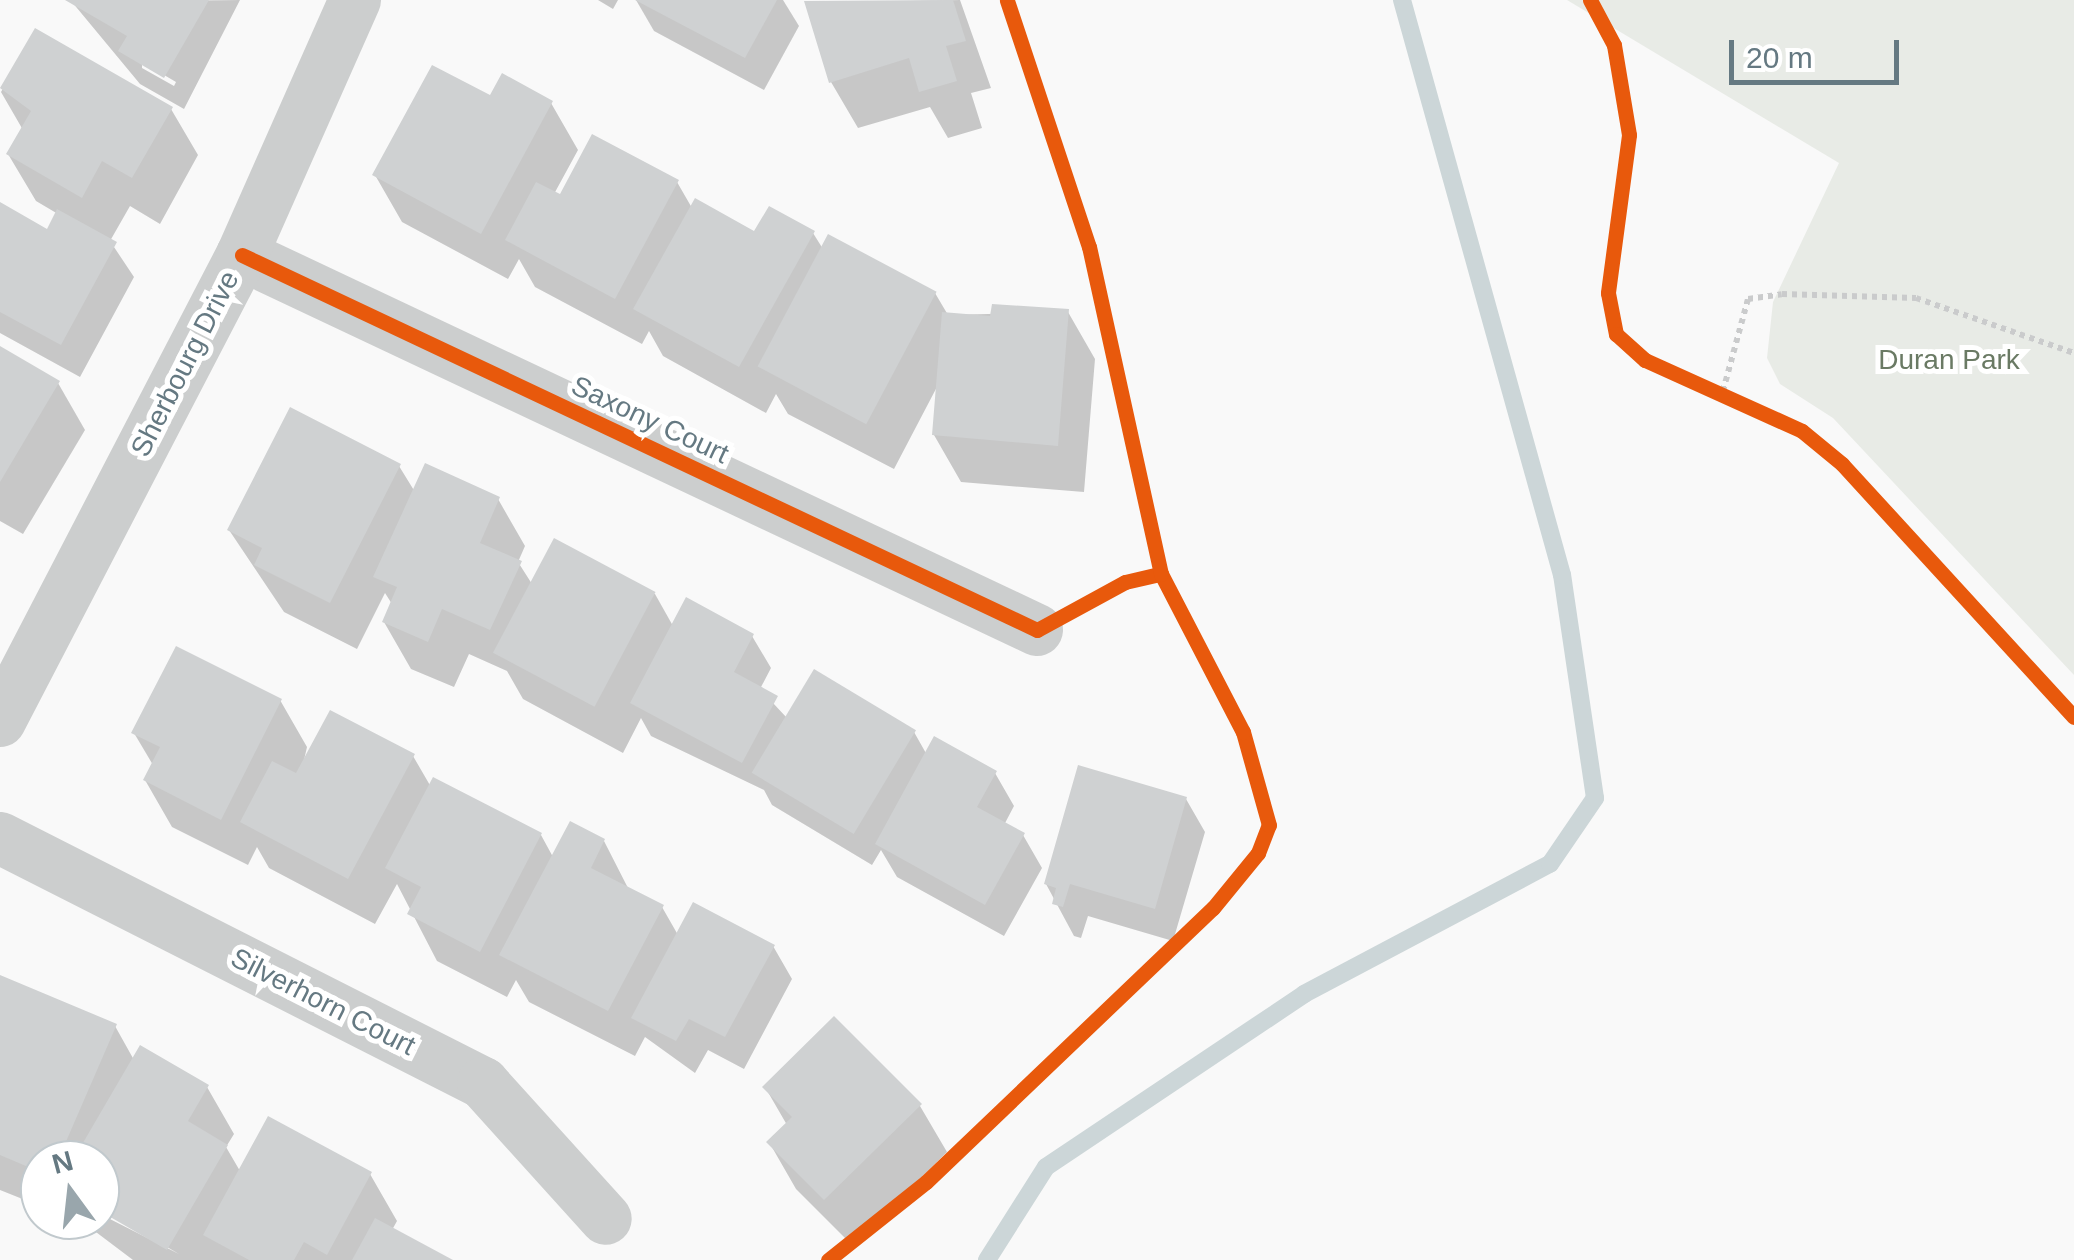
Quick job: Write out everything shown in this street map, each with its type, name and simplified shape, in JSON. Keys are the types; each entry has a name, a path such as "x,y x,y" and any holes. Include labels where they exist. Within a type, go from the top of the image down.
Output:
{"street":[{"name":"Sherbourg Drive","path":"0,721 242,254 355,0"},
{"name":"Saxony Court","path":"242,254 1037,630"},
{"name":"Silverhorn Court","path":"0,838 483,1082 606,1219"}],"path":[{"path":"1723,391 1748,299 1782,294 1916,298 2074,353"},
{"path":"1706,384 1739,399"}],"green space":[{"name":"Duran Park","path":"1567,0 2074,0 2074,675 1833,418 1780,384 1767,358 1773,302 1839,163"}],"building":[{"path":"65,0 209,0 164,78 118,51 127,36"},
{"path":"635,0 777,0 745,58"},
{"path":"953,0 966,41 946,46 957,81 919,92 909,58 829,83 804,1"},
{"path":"35,28 173,107 132,178 102,161 82,198 6,154 31,111 0,88"},
{"path":"432,65 490,95 502,73 553,101 481,234 372,175"},
{"path":"592,134 679,180 615,299 505,240 536,182 560,194"},
{"path":"695,198 754,231 769,206 815,231 739,367 633,309"},
{"path":"0,202 47,229 57,209 117,242 61,345 0,312"},
{"path":"828,234 937,292 866,424 758,366"},
{"path":"992,304 1069,309 1058,446 932,435 942,312 990,316"},
{"path":"0,346 60,381 0,482"},
{"path":"290,407 401,464 330,603 254,565 262,548 227,530"},
{"path":"425,463 500,497 480,543 522,561 490,630 442,609 428,642 382,622 397,587 373,577"},
{"path":"554,538 656,592 595,707 493,653"},
{"path":"686,597 754,634 734,672 778,696 742,763 630,703"},
{"path":"176,646 282,699 221,820 143,780 160,747 131,733"},
{"path":"814,669 916,730 854,834 752,773"},
{"path":"330,710 415,754 348,879 240,822 272,761 296,773"},
{"path":"934,736 997,771 977,807 1025,833 985,905 875,844"},
{"path":"1078,765 1187,797 1155,909 1070,884 1063,907 1052,904 1056,888 1044,884"},
{"path":"433,777 542,833 480,952 407,914 421,887 385,868"},
{"path":"570,821 605,839 591,868 664,905 608,1011 499,955"},
{"path":"693,902 775,945 725,1037 689,1019 676,1041 631,1018"},
{"path":"0,975 117,1024 67,1140 20,1140 20,1164 0,1155"},
{"path":"834,1016 922,1104 824,1200 766,1142 792,1117 762,1087"},
{"path":"140,1045 209,1085 188,1121 228,1145 167,1250 120,1223 120,1140 85,1140"},
{"path":"268,1116 372,1172 327,1255 304,1242 294,1260 249,1260 203,1235"},
{"path":"375,1218 453,1260 352,1260"}],"waterway":[{"path":"987,1260 1046,1167 1304,994 1550,864 1595,798 1562,575 1402,0"}],"cycle path":[{"path":"828,1260 926,1182 1213,908 1258,853 1269,825 1243,732 1161,574 1089,247 1007,0"},
{"path":"1590,0 1614,45 1629,135 1608,293 1616,334 1645,360 1802,431 1842,464 2074,717"},
{"path":"242,255 1037,630 1125,582 1161,574"}]}
